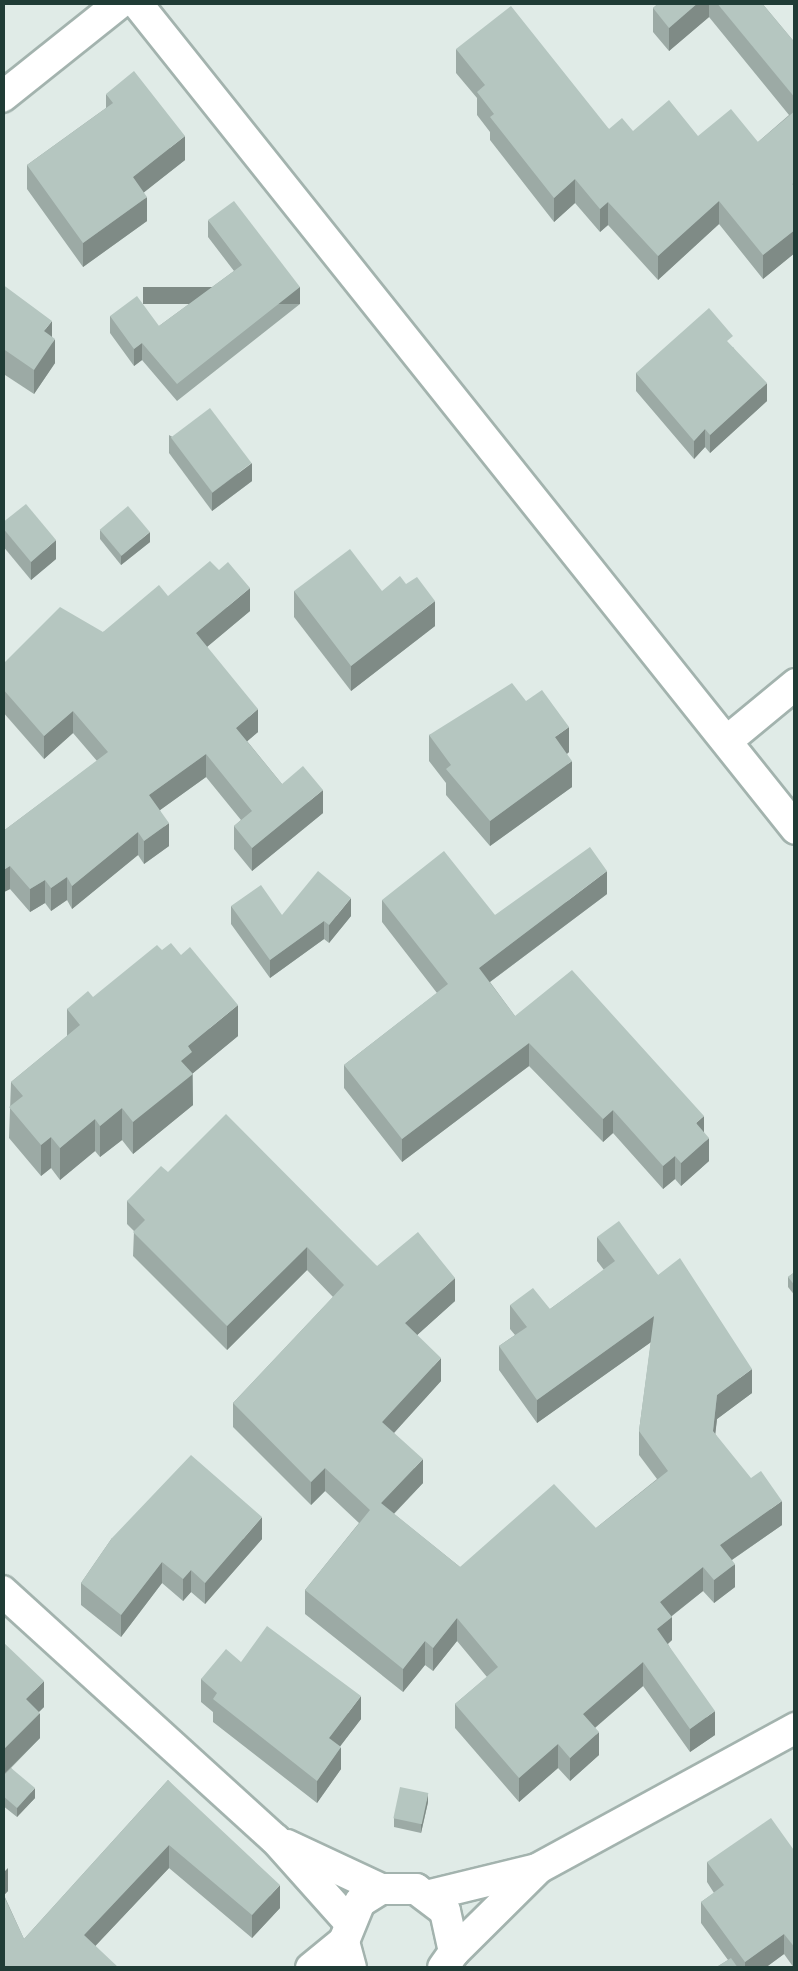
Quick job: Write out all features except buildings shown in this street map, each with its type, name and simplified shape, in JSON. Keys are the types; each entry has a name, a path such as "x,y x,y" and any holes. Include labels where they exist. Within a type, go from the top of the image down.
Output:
{"street":[{"path":"2,98 121,2"},
{"path":"136,2 796,830"},
{"path":"728,740 796,684"},
{"path":"2,1591 275,1839 347,1944"},
{"path":"426,1896 537,1869 796,1728"},
{"path":"275,1839 380,1890 416,1889 446,1911 448,1960"},
{"path":"448,1960 537,1869"},
{"path":"310,1968 347,1944 380,1890"}]}
